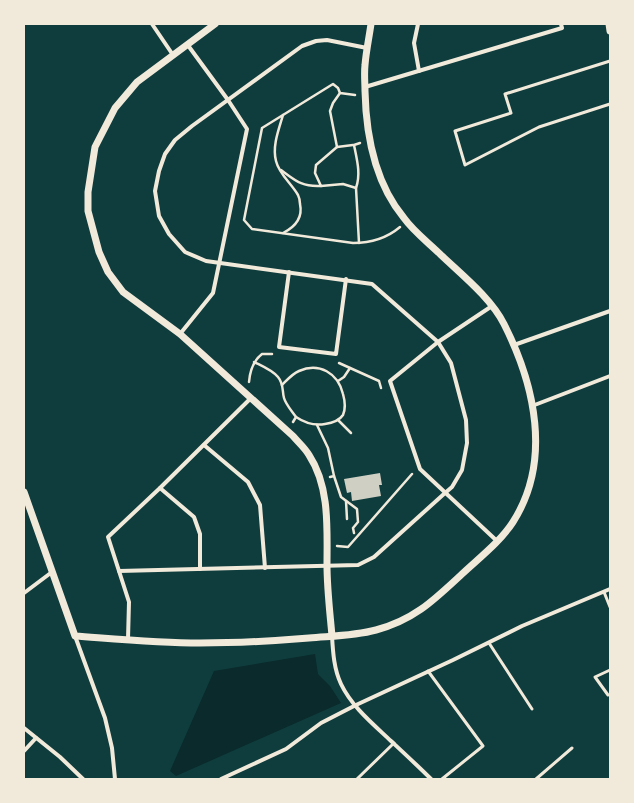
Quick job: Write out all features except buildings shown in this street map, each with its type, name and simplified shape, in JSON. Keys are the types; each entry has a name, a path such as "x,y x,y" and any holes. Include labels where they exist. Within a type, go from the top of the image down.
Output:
{"street":[{"path":"152,24 173,55"},
{"path":"215,24 137,82 115,108 104,127 95,147 88,192 88,211 99,252 108,272 123,292 180,334 288,431 309,455 319,477 325,498 328,545 327,566 333,657 341,684 361,713 431,779"},
{"path":"75,636 200,643 284,640 357,634 376,630 411,616 430,605 497,541 512,523 523,502 530,483 536,452 536,434 532,406 526,381 514,345 502,320 492,306 406,221 393,204 382,180 369,140 365,96 365,67 371,24"},
{"path":"418,24 414,43 419,71"},
{"path":"365,87 562,28 561,24"},
{"path":"609,24 610,30"},
{"path":"118,572 358,565 374,557 452,487 462,470 466,456 466,420 451,363 438,342 372,284 346,279 206,261 185,252 169,234 159,216 155,191 159,171 165,154 175,140 192,126 302,46 316,40 327,40 368,48"},
{"path":"180,334 213,293 247,129 228,100 187,44"},
{"path":"289,272 280,347 336,354 346,279"},
{"path":"492,306 438,342 390,380 420,469 497,541"},
{"path":"514,345 610,311"},
{"path":"532,406 610,376"},
{"path":"128,639 129,602 118,572 108,537 204,445 249,396"},
{"path":"204,445 248,482 260,505 265,568"},
{"path":"160,488 194,517 200,534 200,569"},
{"path":"24,492 26,504 105,718 112,748 115,779"},
{"path":"24,593 52,572"},
{"path":"224,779 286,749 321,723 356,705 522,626 610,589"},
{"path":"24,728 60,757 83,779"},
{"path":"24,751 36,738"}],"lane":[{"path":"610,61 505,94 511,113 455,131 465,165 539,127 610,104"},
{"path":"604,592 610,607"},
{"path":"489,643 532,709"},
{"path":"608,694 595,677 610,670"},
{"path":"428,671 483,746 442,779"},
{"path":"357,779 394,743"},
{"path":"536,779 572,748"}],"path":[{"path":"340,93 338,88 333,84 262,128 244,220 252,229 359,243 383,238 406,221"},
{"path":"340,93 365,96"},
{"path":"337,147 330,111 333,103 340,93"},
{"path":"282,233 296,224 300,217 301,206 299,195 285,178 276,161 275,142 283,115"},
{"path":"321,186 315,173 316,165 337,147 354,145 369,140"},
{"path":"354,145 359,173 359,180 356,188 359,243"},
{"path":"280,168 297,182 312,186 343,184 356,188"},
{"path":"249,396 251,370 254,362 262,354 277,354"},
{"path":"254,362 271,370 278,377 288,406 296,417 303,422 317,425 327,424 338,420 342,416 345,408 342,390 338,381 327,370 314,368 298,371 282,385"},
{"path":"335,363 342,364 379,381 381,388"},
{"path":"338,381 344,377 350,368"},
{"path":"288,431 296,417"},
{"path":"338,420 351,434"},
{"path":"317,425 328,448 334,476 341,497 357,509 358,522 353,528 354,533"},
{"path":"328,545 348,547 412,474 409,467"},
{"path":"319,477 334,476"},
{"path":"346,500 347,520"}],"water":[{"path":"315,654 318,674 330,686 341,703 176,776 170,771 214,671"}]}
